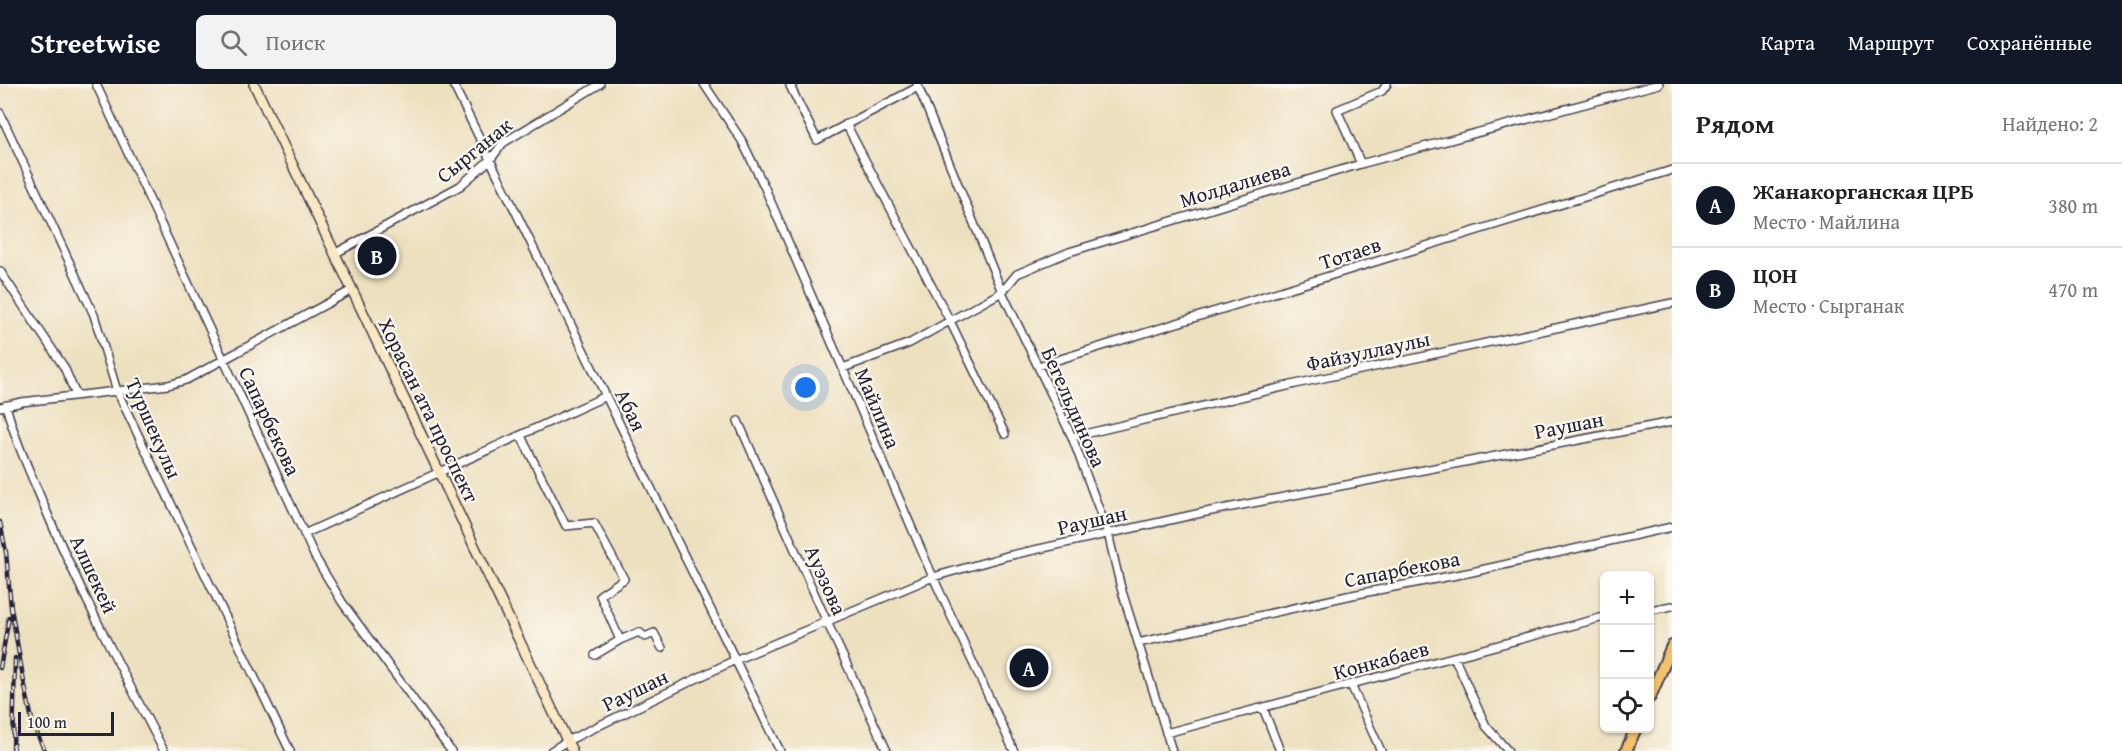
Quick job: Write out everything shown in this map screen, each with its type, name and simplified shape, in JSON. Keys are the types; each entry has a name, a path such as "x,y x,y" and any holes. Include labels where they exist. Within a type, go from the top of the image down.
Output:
{"main road":[{"name":"Хорасан ата проспект","path":"254,84 572,751"},
{"path":"1654,688 1672,646"},
{"path":"1626,751 1634,733"}],"street":[{"name":"Сапарбекова","path":"96,84 315,557 342,602 451,751"},
{"name":"Абая","path":"453,84 780,751"},
{"name":"Сырганак","path":"334,254 460,186 491,159 503,143 600,84"},
{"name":"Майлина","path":"704,84 742,141 760,177 933,577 1014,751"},
{"name":"Бегельдинова","path":"793,84 790,86 817,140 917,86 1002,292 1072,437 1108,533 1121,588 1172,751"},
{"path":"1361,164 1337,110 1382,91 1387,84"},
{"name":"Молдалиева","path":"843,368 910,343 1002,292 1017,274 1069,252 1361,164 1659,84"},
{"name":"Туршекулы","path":"0,113 94,315 117,391 290,751"},
{"path":"846,124 950,321 1005,434"},
{"name":"Тотаев","path":"1038,366 1672,170"},
{"path":"0,271 64,367 76,395"},
{"path":"3,406 168,385 186,380 351,290"},
{"name":"Файзуллаулы","path":"1072,437 1300,382 1672,303"},
{"path":"304,534 606,396"},
{"name":"Алшекей","path":"3,406 55,531 118,664 164,751"},
{"name":"Ауэзова","path":"738,421 826,622 887,751"},
{"name":"Раушан","path":"551,751 567,741 735,660 933,577 1007,556 1201,513 1672,422"},
{"path":"521,435 566,526 594,523 624,579 600,595 620,640"},
{"name":"Сапарбекова","path":"1138,643 1672,527"},
{"path":"1654,609 1672,606"},
{"name":"Конкабаев","path":"1166,733 1600,618"},
{"path":"595,655 639,632 645,637 654,633 662,648"},
{"path":"1454,657 1486,726 1508,751"},
{"path":"1351,685 1381,751"},
{"path":"1263,708 1280,751"}],"railway":[{"path":"0,522 23,677 33,725 45,751"},
{"path":"0,668 9,617"},
{"path":"13,751 15,658"}],"place":[{"name":"ЦОН","path":"377,256"},
{"name":"Жанакорганская ЦРБ","path":"1029,668"}]}
